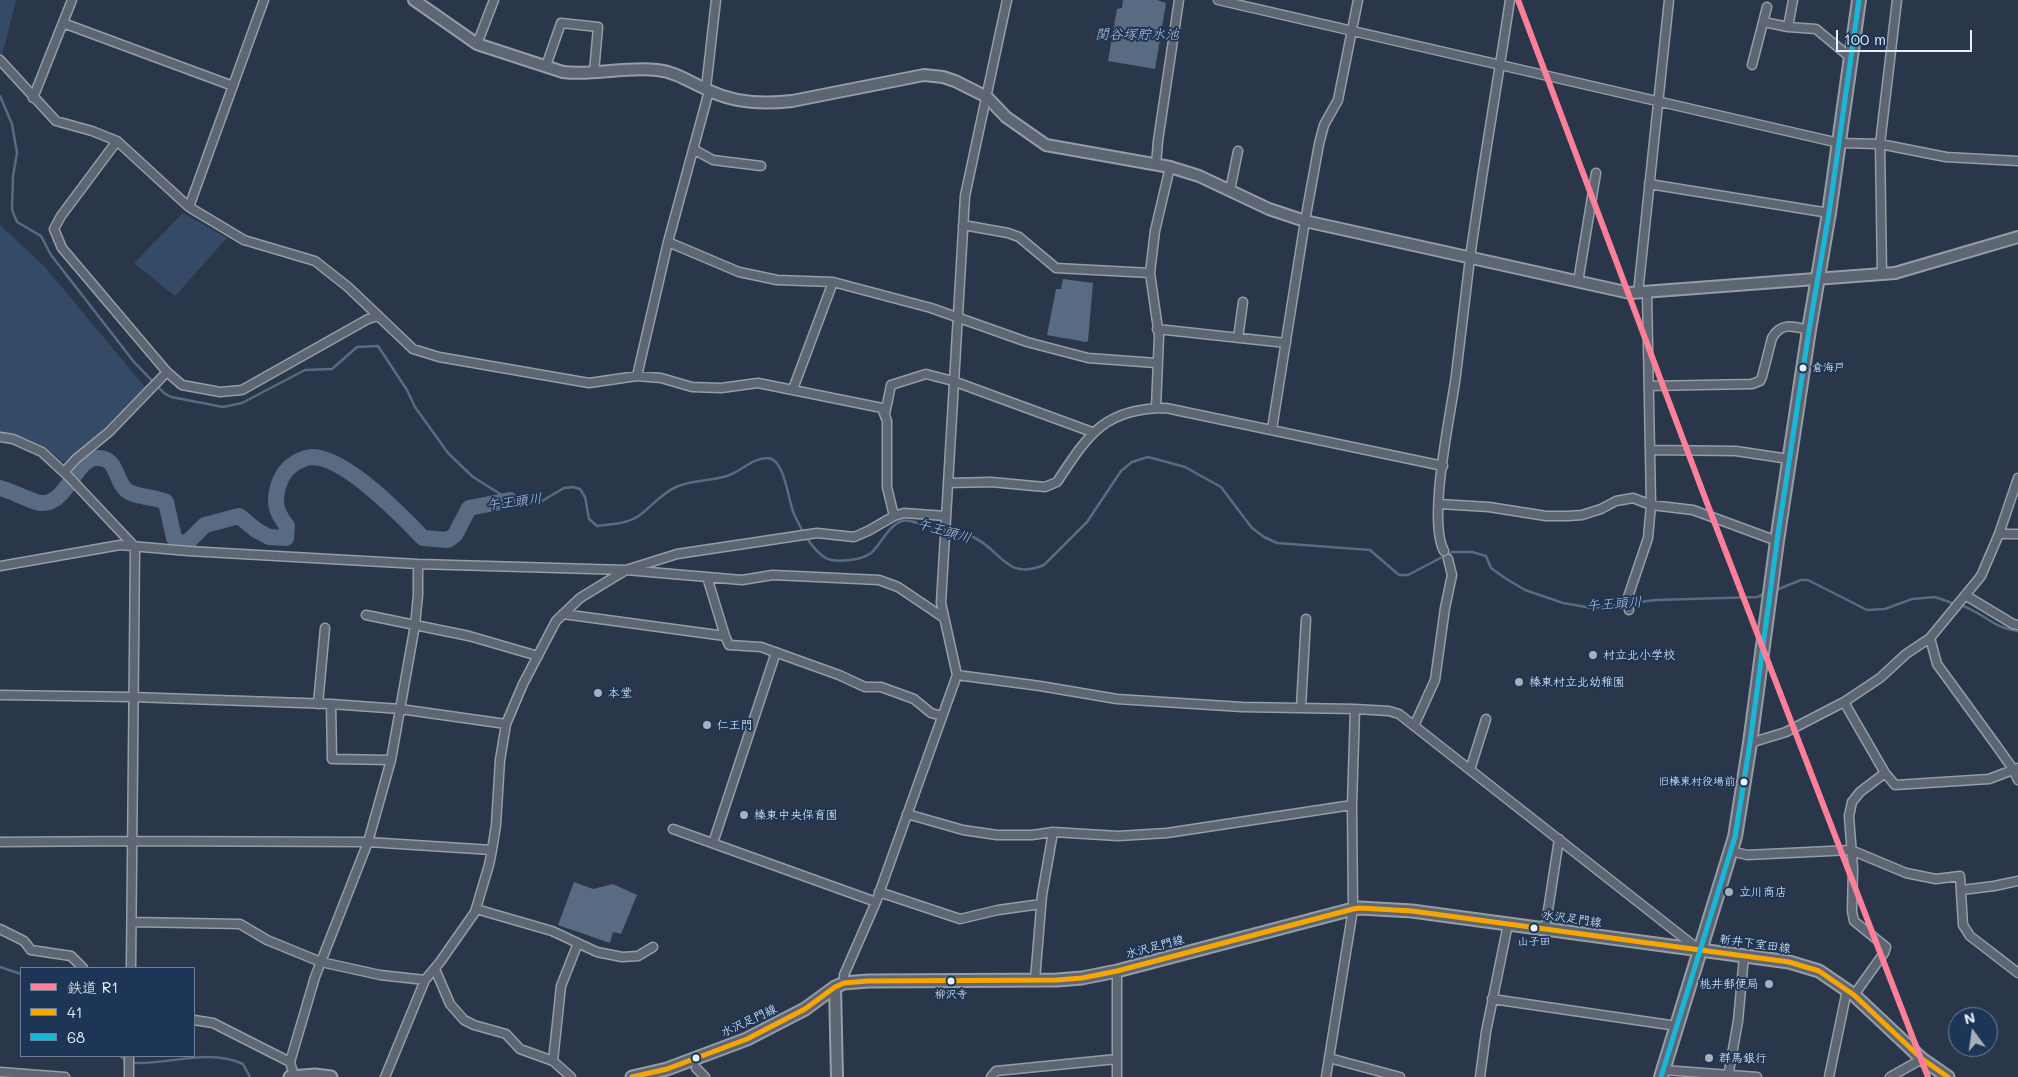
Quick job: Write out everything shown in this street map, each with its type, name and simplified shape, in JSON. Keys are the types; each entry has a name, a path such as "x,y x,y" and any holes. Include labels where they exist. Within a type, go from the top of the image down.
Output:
{"main road":[{"path":"1662,1074 1735,837 1750,743 1789,459 1829,213 1858,0"},
{"name":"水沢足門線","path":"632,1077 650,1075 747,1039 805,1009 839,985 868,981 1082,978 1117,972 1360,908 1412,911 1700,950"},
{"name":"新井下室田線","path":"1700,950 1789,962 1819,971 1850,992 1936,1073 1948,1077"},
{"path":"292,1077 331,1077"}],"street":[{"path":"34,98 72,0"},
{"path":"189,207 264,0"},
{"path":"414,0 477,44 546,66 575,74 643,69 660,70 675,74 707,90 747,101 772,103 838,93 924,76 934,76 955,81 987,97 1006,117 1046,144 1170,167 1199,176 1269,208 1305,221 1630,293 1882,275 1913,269 2018,237"},
{"path":"477,44 494,0"},
{"path":"637,376 668,242 707,90 716,0"},
{"path":"837,1077 839,985 876,902 957,675 941,603 956,318 965,196 1007,0"},
{"path":"1156,165 1179,0"},
{"path":"1218,0 1839,143 1880,144 1946,157 2018,161"},
{"path":"1272,429 1319,144 1324,125 1338,100 1358,0"},
{"path":"1444,551 1439,542 1439,504 1443,466 1470,258 1510,0"},
{"path":"1629,610 1628,597 1648,538 1651,506 1649,386 1643,293 1649,184 1669,0"},
{"path":"1788,27 1793,0"},
{"path":"1882,275 1880,144 1897,0"},
{"path":"1752,65 1768,8"},
{"path":"1764,22 1788,27 1816,29 1851,58"},
{"path":"63,23 233,86"},
{"path":"546,66 561,23 598,27 594,72"},
{"path":"0,60 56,121 117,141 189,207 244,240 315,262 348,287 413,349 439,357 589,383 637,376 661,378 692,387 720,388 758,383 882,408 887,421 887,487 894,516"},
{"path":"117,141 61,216 54,229 62,248 166,372 182,385 220,392 242,390 368,319 378,316"},
{"path":"693,149 713,160 761,166"},
{"path":"1230,190 1238,151"},
{"path":"1156,408 1158,329 1150,273 1155,231 1170,167"},
{"path":"1578,282 1596,173"},
{"path":"1649,184 1829,213"},
{"path":"963,225 1008,233 1018,237 1056,268 1150,273"},
{"path":"668,242 739,272 777,280 833,282 931,308 1027,342 1088,358 1156,363"},
{"path":"793,390 833,282"},
{"path":"1238,338 1243,302"},
{"path":"1649,386 1752,384 1762,377 1775,333 1784,326 1809,330"},
{"path":"1158,329 1286,343"},
{"path":"66,474 76,459 109,432 166,372"},
{"path":"885,414 891,385 926,374 953,381 1092,432"},
{"path":"948,483 991,482 1045,488 1056,482 1092,432 1114,417 1156,408 1166,408 1272,429 1443,466"},
{"path":"0,437 13,439 42,452 76,484 135,547 132,697 131,967"},
{"path":"1650,450 1736,451 1789,459"},
{"path":"1750,743 1786,732 1844,702 1880,678 1906,654 1930,638 1981,576 1999,534 2018,478"},
{"path":"1439,504 1489,507 1546,516 1568,516 1582,515 1601,509 1616,501 1634,498 1651,506 1693,510 1777,541"},
{"path":"385,1077 425,980 435,969 476,908 492,850 506,724 511,708 556,621 563,614 580,598 626,570 677,554 812,534 854,537 894,516 904,513 946,519"},
{"path":"1999,534 2018,534"},
{"path":"0,566 120,545 418,564 626,570 742,580 773,575 879,580 898,587 944,618"},
{"path":"1414,726 1435,680 1445,608 1452,575 1448,559"},
{"path":"292,1077 290,1062 321,962 368,842 391,760 415,625 418,595 418,564"},
{"path":"707,577 729,645 761,646 839,675 865,687 882,687 914,699 931,712 942,716"},
{"path":"1963,597 2018,625"},
{"path":"563,614 726,636"},
{"path":"366,615 469,636 538,656"},
{"path":"1301,707 1306,619"},
{"path":"318,704 325,628"},
{"path":"1930,638 1937,664 2015,768 2018,780"},
{"path":"713,843 776,652"},
{"path":"957,675 1117,699 1242,707 1355,709 1389,711 1399,714 1700,950"},
{"path":"0,695 132,697 331,704 400,709 506,724"},
{"path":"1844,702 1885,774 1895,785 1989,779 2015,768"},
{"path":"331,704 332,759 391,760"},
{"path":"1326,1077 1352,909 1352,804 1355,709"},
{"path":"1470,770 1486,719"},
{"path":"1829,1077 1850,992 1884,953 1886,947 1854,921 1852,911 1852,850 1849,816 1852,802 1860,792 1885,774"},
{"path":"907,814 963,830 998,835 1032,835 1053,832 1118,836 1167,833 1352,804"},
{"path":"673,829 876,902"},
{"path":"1036,980 1041,904 1053,832"},
{"path":"1545,930 1559,840"},
{"path":"0,842 368,842 492,850"},
{"path":"1731,851 1747,855 1852,850 1906,872 1936,879 1960,876 1963,925 1970,936 2018,973"},
{"path":"1962,890 2018,881"},
{"path":"879,892 960,919 998,910 1041,904"},
{"path":"476,908 552,931 597,952 622,957 638,956 653,947"},
{"path":"132,922 240,924 267,940 321,962 380,975 425,980"},
{"path":"1480,1077 1492,999 1508,924"},
{"path":"0,929 24,941 31,950 71,956 82,967"},
{"path":"553,1061 561,986 578,943"},
{"path":"1728,1076 1738,1021 1744,956"},
{"path":"435,969 450,1004 464,1020 474,1025 506,1034 520,1049 553,1061 571,1077"},
{"path":"1117,972 1117,1077"},
{"path":"1492,999 1677,1026"},
{"path":"195,1020 213,1023 290,1062"},
{"path":"129,1057 129,1077"},
{"path":"1329,1058 1400,1077"},
{"path":"991,1077 996,1071 1117,1059"},
{"path":"1890,1077 1922,1059"},
{"path":"696,1068 705,1077"},
{"path":"0,1072 65,1077"},
{"path":"1662,1074 1757,1077"}],"shaded area":[{"path":"0,0 16,0 2,56 0,55"},
{"path":"183,213 227,238 175,296 134,263"},
{"path":"0,225 45,267 145,387 95,441 73,458 63,462 34,442 0,433"}],"water":[{"name":"関谷塚貯水池","path":"1123,0 1157,0 1166,3 1155,69 1108,61 1117,9 1122,8"},
{"path":"1063,279 1093,283 1088,341 1086,342 1047,335 1056,289 1061,289"},
{"path":"574,882 593,889 613,884 637,895 621,934 613,932 610,943 558,925"}],"waterway":[{"name":"午王頭川","path":"0,96 12,124 17,153 13,176 12,210 17,222 41,236 51,255 134,362 164,393 171,397 223,407 242,403 305,370 332,369 357,347 378,346 407,390 415,407 448,453 473,477 510,500 529,503 542,501 564,488 573,487 580,489 585,497 589,519 597,526 619,523 635,518 676,487 727,476 752,462 768,458 774,460 782,473 794,514 803,532 814,548 824,557 834,560 861,558 871,553 892,527 903,521 910,521 968,535 983,543 1012,567 1031,569 1044,565 1087,522 1121,471 1132,462 1148,457 1185,467 1221,487 1252,528 1264,537 1277,543 1370,550 1399,575 1408,575 1452,552 1472,552 1486,556 1491,568 1525,590 1563,603 1592,608 1656,600 1757,597 1766,593"},
{"name":"午王頭川","path":"0,488 39,503 52,501 59,496 77,472 89,460 104,459 113,465 122,486 126,490 134,494 166,502 174,538 180,543 188,542 205,525 239,516 256,530 269,537 286,538 287,526 278,512 276,502 279,484 283,475 290,467 310,457 326,460 357,477 423,538 448,540 455,535 469,508 510,500"},
{"name":"午王頭川","path":"1776,590 1801,580 1808,580 1867,610 1885,609 1912,599 1935,597 1955,604"},
{"name":"午王頭川","path":"1960,605 2001,627 2018,631"},
{"path":"0,967 20,974"},
{"path":"121,1057 127,1061"},
{"path":"132,1063 216,1057 243,1064 250,1077"}],"rail line":[{"name":"R1","path":"1518,0 1707,503 1928,1077"}],"transit line":[{"name":"68","path":"1661,1077 1735,837 1750,743 1777,541 1829,213 1859,0"},
{"name":"41","path":"632,1077 667,1069 747,1039 805,1009 835,987 844,983 1082,978 1117,971 1360,908 1412,911 1789,962 1819,971 1854,995 1922,1059 1948,1077"}],"place":[{"name":"倉海戸","path":"1803,368"},
{"name":"村立北小学校","path":"1593,655"},
{"name":"榛東村立北幼稚園","path":"1519,682"},
{"name":"本堂","path":"598,693"},
{"name":"仁王門","path":"707,725"},
{"name":"旧榛東村役場前","path":"1744,782"},
{"name":"榛東中央保育園","path":"744,815"},
{"name":"立川商店","path":"1729,892"},
{"name":"山子田","path":"1534,928"},
{"name":"柳沢寺","path":"951,981"},
{"name":"桃井郵便局","path":"1769,984"},
{"name":"群馬銀行","path":"1709,1058"}]}
